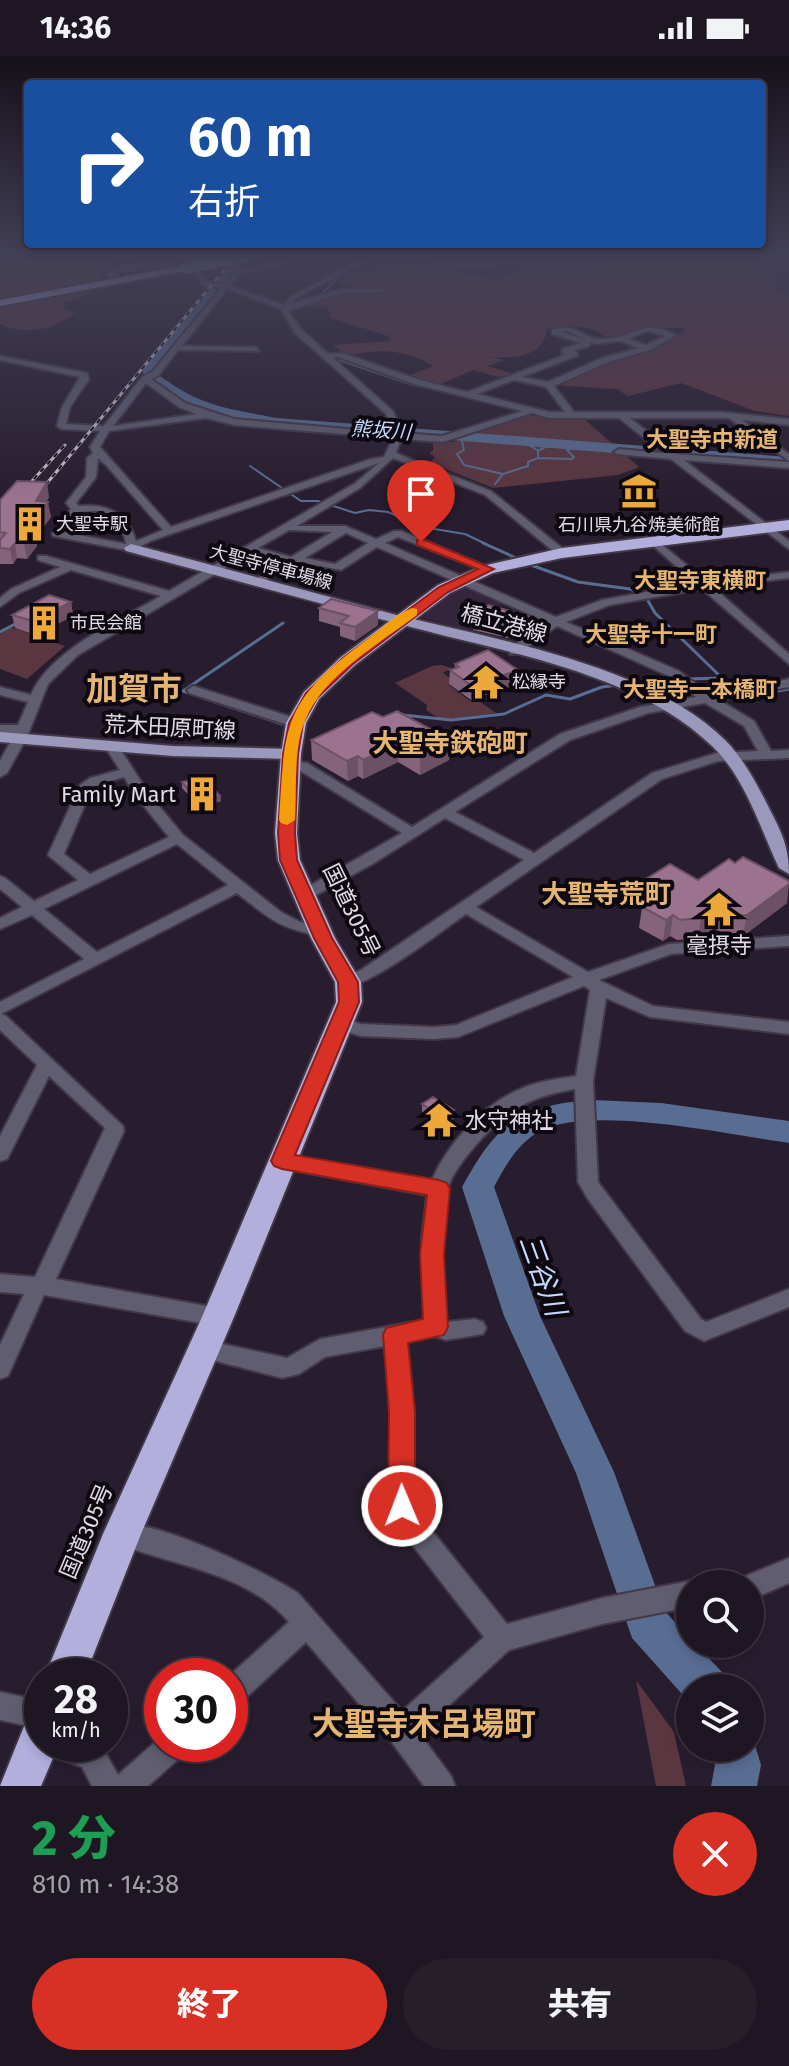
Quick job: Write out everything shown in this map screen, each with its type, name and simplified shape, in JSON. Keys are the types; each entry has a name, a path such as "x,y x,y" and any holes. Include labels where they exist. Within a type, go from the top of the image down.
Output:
{"highway":[{"name":"国道305号","path":"72,1658 349,1002 348,982 303,896 289,860 286,833 290,759 296,723 311,696 401,620 464,579 488,569 562,553 777,526"},
{"path":"20,1786 32,1762"}],"main road":[{"name":"大聖寺停車場線","path":"131,548 401,620"},
{"name":"橋立港線","path":"401,620 588,671 664,706 717,741 731,757 789,868"},
{"name":"荒木田原町線","path":"0,737 21,733 112,747 290,759"}],"street":[{"path":"170,532 95,447 149,377 185,338"},
{"path":"0,773 42,683 74,652 352,488 390,458 398,431 390,413 307,338"},
{"path":"570,338 586,344"},
{"path":"590,338 597,342"},
{"path":"470,394 574,354 565,351 624,338"},
{"path":"512,377 549,385 605,360 647,348 665,338"},
{"path":"621,339 647,348"},
{"path":"178,348 256,349"},
{"path":"327,356 339,355 417,382 532,410 571,415 733,416 789,422"},
{"path":"0,358 84,375 85,379 66,407 61,426 108,428 222,413"},
{"path":"149,377 182,405 207,415 259,425 458,434"},
{"path":"549,385 571,415"},
{"path":"398,431 443,439 532,410"},
{"path":"622,416 777,526 789,546"},
{"path":"733,416 789,461"},
{"path":"619,452 669,452 789,461"},
{"path":"76,509 71,503 91,477 92,458 98,454"},
{"path":"131,548 138,542 390,458 488,493 562,553"},
{"path":"326,477 352,488"},
{"path":"76,509 57,534 131,548"},
{"path":"76,509 102,509 112,513 131,536 131,548"},
{"path":"286,527 345,529 675,674 749,724 767,755"},
{"path":"258,582 345,529"},
{"path":"249,549 333,569 398,533 488,569"},
{"path":"654,541 789,660"},
{"path":"42,558 169,595"},
{"path":"0,604 15,591 70,566"},
{"path":"514,651 555,622 609,603 789,575"},
{"path":"303,896 345,874 565,737 664,706 789,683"},
{"path":"193,690 296,723"},
{"path":"0,691 33,700"},
{"path":"0,729 21,733"},
{"path":"112,747 127,772 178,838 237,887 295,926 321,931"},
{"path":"348,982 367,974 657,776 717,757 789,754"},
{"path":"290,759 410,832"},
{"path":"89,881 56,855 85,788 95,781 127,772"},
{"path":"444,812 534,859"},
{"path":"0,924 178,838"},
{"path":"0,881 95,959"},
{"path":"0,1009 237,887"},
{"path":"465,907 573,969 592,984 660,1014 789,1028"},
{"path":"341,1024 361,1030 458,1031 592,984 669,949 789,941"},
{"path":"592,984 584,1084 588,1182 693,1325 704,1332 789,1298"},
{"path":"0,1020 110,1121 114,1131 0,1369"},
{"path":"0,1154 47,1063"},
{"path":"435,1327 432,1254 439,1189 450,1165 505,1105 535,1090 584,1084"},
{"path":"282,1161 439,1189"},
{"path":"0,1283 40,1286 218,1317"},
{"path":"204,1349 282,1368 291,1367 320,1348 435,1327 446,1331 475,1328"},
{"path":"395,1335 402,1412 402,1506 406,1522 416,1530 502,1639"},
{"path":"122,1534 162,1543 260,1584 289,1602 401,1731 441,1786"},
{"path":"764,1581 789,1570"},
{"path":"401,1731 502,1639 602,1611 676,1597"},
{"path":"248,1677 308,1623"},
{"path":"0,1706 24,1721"},
{"path":"95,1762 108,1786"},
{"path":"127,1786 154,1762"}],"shaded area":[{"path":"389,338 545,338 534,351 526,354 489,357 505,360 487,366 514,374 499,377 473,370 439,385 408,376 433,366 413,356 381,351 347,356 333,345 391,341"},
{"path":"673,338 789,338 789,416 755,411 681,383 628,396 617,389 557,383 612,359 654,348"},
{"path":"527,415 583,418 639,467 618,475 493,488 430,463 435,457 429,453 433,451 433,443 427,440 453,442"},
{"path":"470,585 506,601 468,631 422,617 449,595"},
{"path":"11,627 65,646 27,679 0,669 0,634"},
{"path":"441,665 452,668 443,673 454,681 449,685 470,701 476,699 496,713 438,718 426,710 427,705 395,683"},
{"path":"636,1680 674,1732 676,1762 681,1762 686,1786 656,1786"}],"building":[{"path":"17,481 47,482 36,501 48,502 27,530 35,530 24,543 15,543 10,549 0,548 0,540 6,533 0,532 0,500"},
{"path":"49,595 71,602 33,621 12,615"},
{"path":"331,599 378,611 355,627 340,623 349,616 319,608"},
{"path":"488,605 531,617 516,627 474,616"},
{"path":"488,650 518,670 472,686 450,670 459,667 455,664"},
{"path":"397,711 450,740 420,755 398,743 363,760 358,756 347,761 311,740 372,712 383,717"},
{"name":"Family Mart","path":"203,777 220,796 199,802 182,782"},
{"path":"743,857 789,881 747,915 733,916 717,907 701,918 680,920 673,915 666,920 642,907 667,891 646,879 670,864 698,880 729,859 735,863"},
{"path":"433,1097 454,1110 443,1117 422,1104"}],"waterway":[{"name":"熊坂川","path":"177,338 148,373 176,395 207,409 277,422 789,462"},
{"path":"339,360 410,384 448,392"},
{"path":"461,437 464,450 457,454 464,465 503,474"},
{"path":"527,443 538,451"},
{"path":"538,451 549,445"},
{"path":"538,458 572,459 574,457 567,450 576,447"},
{"path":"538,451 538,458"},
{"path":"503,474 528,466 528,462 538,458"},
{"path":"250,466 301,501 318,501 355,513 369,510 388,512 422,527 465,534 488,545"},
{"path":"495,484 503,474"},
{"path":"483,543 514,557"},
{"path":"531,565 578,582 630,589 642,595"},
{"path":"647,599 655,613 722,678"},
{"path":"192,694 183,691 283,623"},
{"path":"0,632 15,624"},
{"path":"686,679 722,678"},
{"path":"722,678 749,696 789,689"},
{"path":"631,684 678,679"},
{"path":"403,715 451,720 504,714 546,695 570,699 602,687 618,685"},
{"path":"200,697 282,724"},
{"name":"三谷川","path":"694,1674 647,1623 595,1472 522,1316 478,1187 502,1147 518,1131 538,1119 563,1113 626,1111 789,1132"},
{"name":"三谷川","path":"734,1786 737,1762"}],"railway":[{"path":"33,500 168,338"},
{"path":"0,516 65,445"}],"slow traffic":[{"path":"287,820 296,723 311,696 348,661 412,612"}],"place":[{"name":"石川県九谷焼美術館","path":"639,491"},
{"name":"大聖寺駅","path":"30,524"},
{"name":"市民会館","path":"44,623"},
{"name":"松縁寺","path":"486,682"},
{"name":"Family Mart","path":"202,794"},
{"name":"毫摂寺","path":"719,909"},
{"name":"水守神社","path":"439,1120"}],"district":[{"name":"大聖寺中新道","path":"712,439"},
{"name":"大聖寺東横町","path":"700,580"},
{"name":"大聖寺十一町","path":"651,634"},
{"name":"加賀市","path":"134,689"},
{"name":"大聖寺一本橋町","path":"700,689"},
{"name":"大聖寺鉄砲町","path":"450,743"},
{"name":"大聖寺荒町","path":"606,894"},
{"name":"大聖寺木呂場町","path":"424,1724"}],"route":[{"path":"402,1506 402,1412 395,1335 435,1327 432,1254 439,1189 282,1161 349,1002 348,982 323,938 289,860 286,833 296,723 311,696 348,661 444,589 488,569 421,542"}]}
